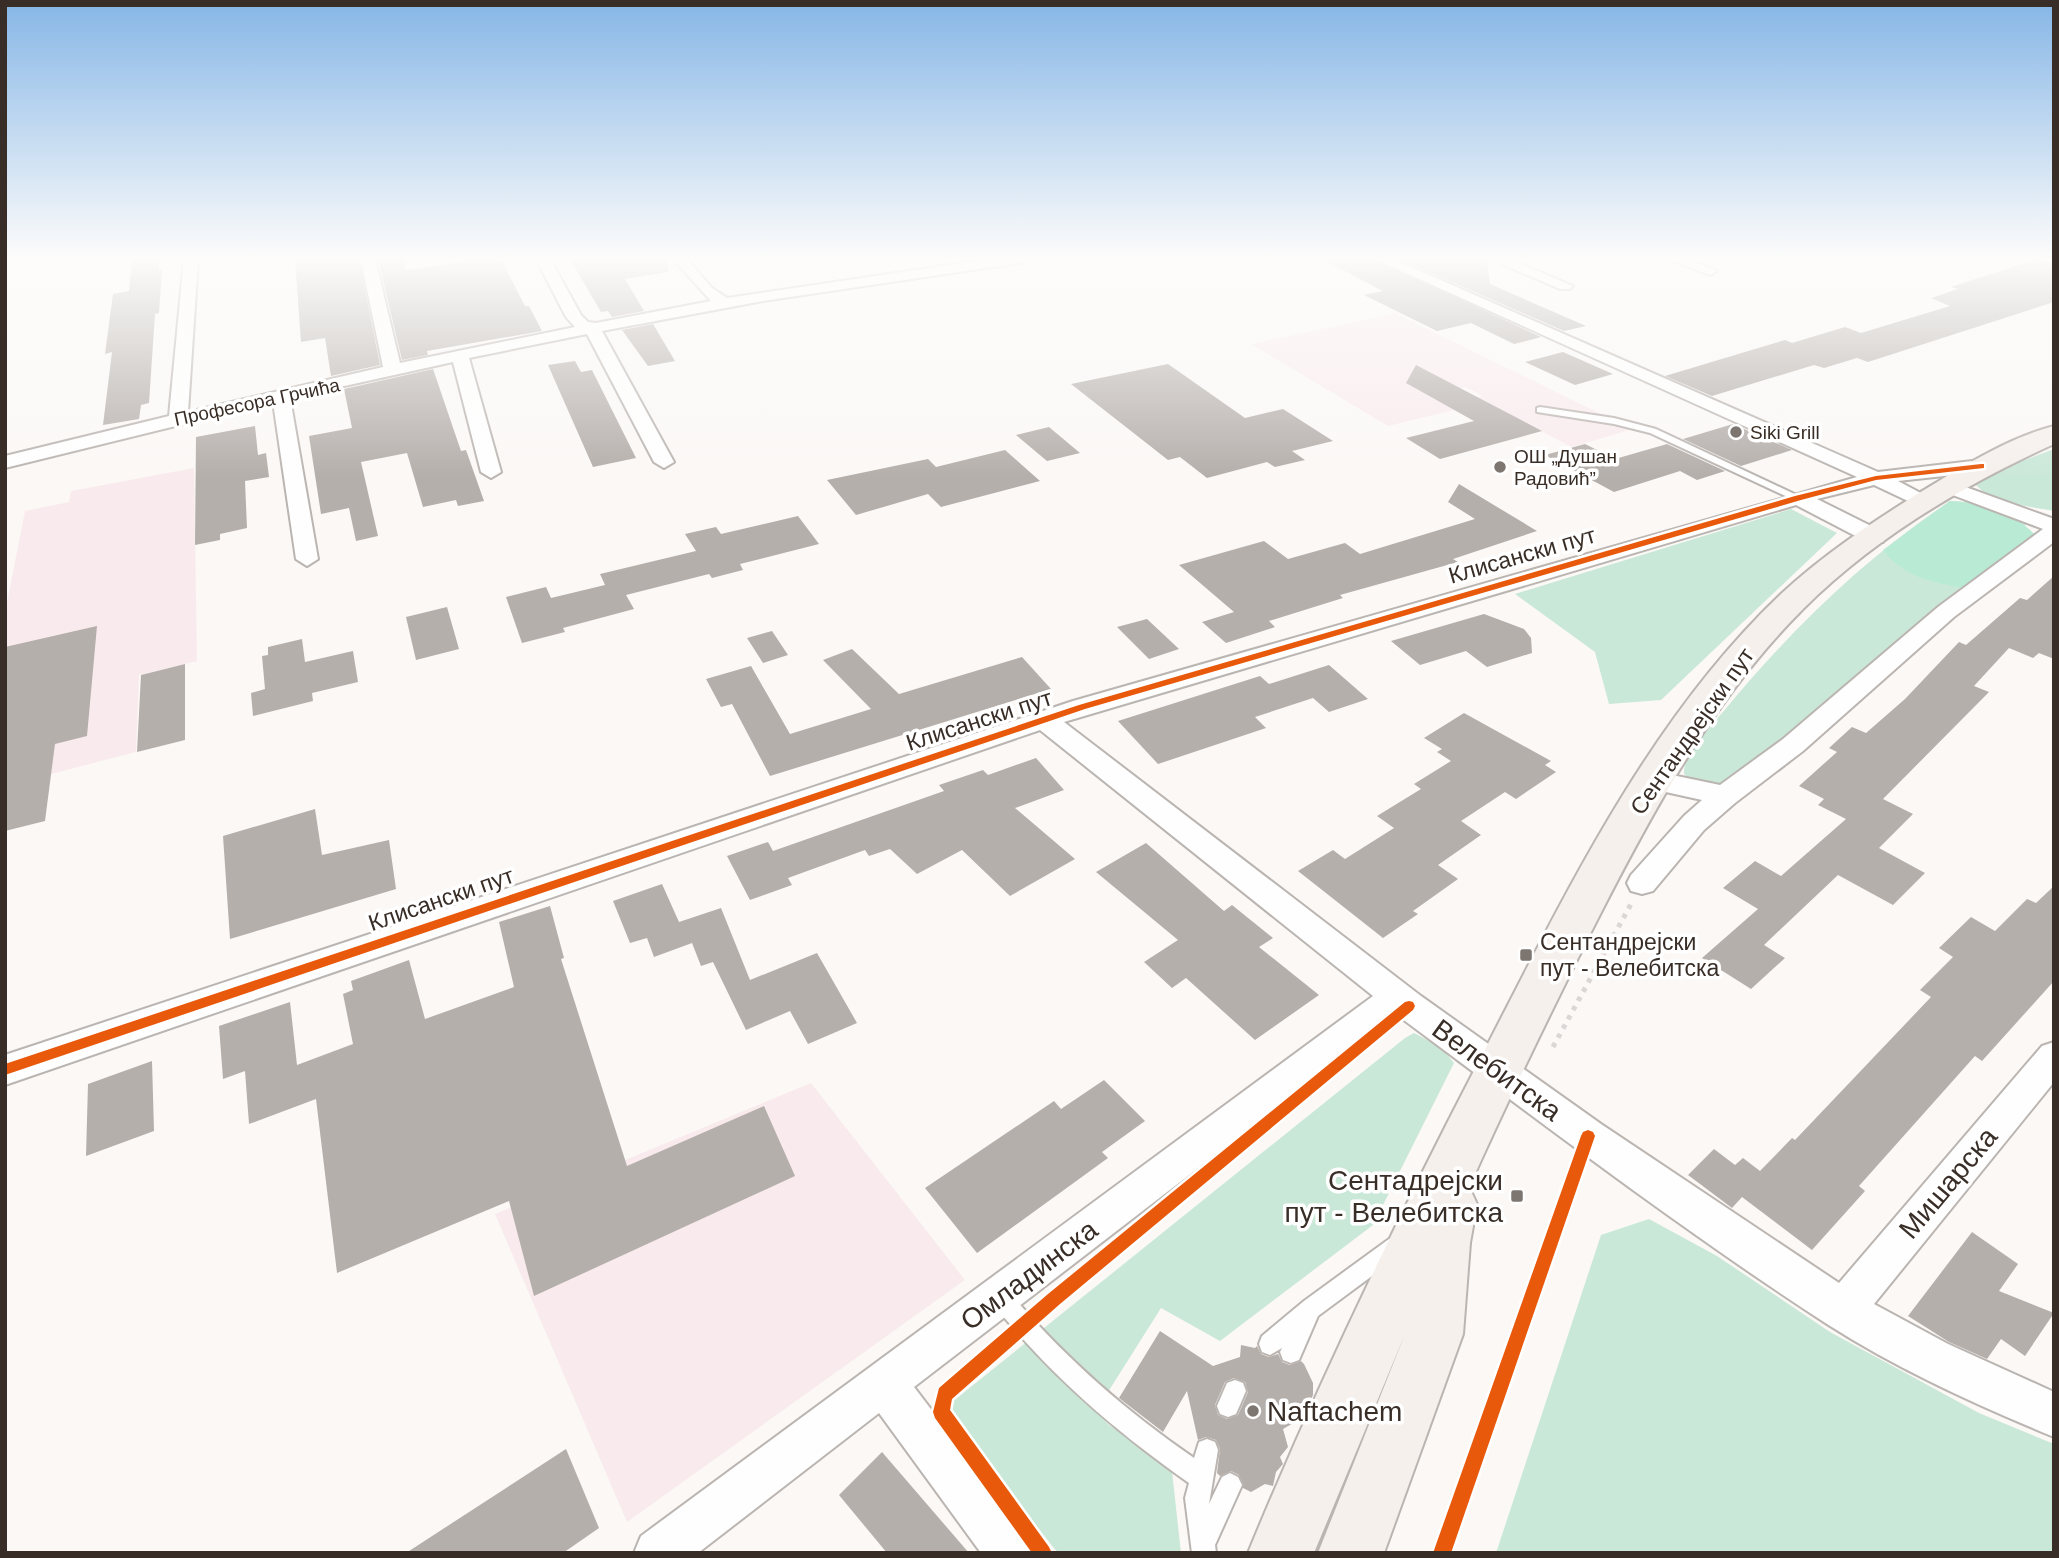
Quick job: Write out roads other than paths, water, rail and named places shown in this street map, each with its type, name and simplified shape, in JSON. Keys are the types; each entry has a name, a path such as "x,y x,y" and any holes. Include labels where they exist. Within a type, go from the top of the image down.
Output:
{"main road":[{"name":"Сентандрејски пут","path":"1281,1553 1424,1228 1498,1070 1609,855 1653,780 1739,660 1765,628 1802,593 1875,537 1981,466 2054,434"},
{"name":"Сентандрејски пут","path":"1351,1553 1434,1334 1442,1243 1461,1148"}],"street":[{"path":"178,418 185,332"},
{"path":"384,332 393,372"},
{"name":"Професора Грчића","path":"5,462 178,418 568,332"},
{"path":"591,332 664,462"},
{"path":"1546,332 1876,478 2054,529"},
{"path":"460,357 491,472"},
{"path":"281,396 307,559"},
{"name":"Клисански пут","path":"5,1070 1044,720 1438,601 1798,498 1876,478 1981,466"},
{"path":"1798,498 1875,537"},
{"path":"1642,883 1694,823 1725,796 1793,745 1946,612 2054,529"},
{"name":"Велебитска","path":"1044,720 1398,996 1498,1070 1843,1310 1933,1359 2054,1415"},
{"path":"1653,780 1725,796"},
{"name":"Омладинска","path":"658,1553 1398,996"},
{"name":"Мишарска","path":"1843,1310 2054,1056"},
{"path":"884,1384 1011,1553"}],"lane":[{"path":"1540,410 1614,421 1653,431 1798,498"},
{"path":"1270,1344 1311,1308 1424,1228"},
{"path":"1000,1297 1069,1376 1118,1419 1199,1476"},
{"path":"1291,1352 1311,1308"},
{"path":"1203,1550 1197,1498 1199,1476 1207,1450"},
{"path":"1203,1550 1230,1485"}],"place":[{"name":"Siki Grill","path":"1736,432"},
{"name":"ОШ „Душан Радовић”","path":"1500,467"},
{"name":"Сентандрејски пут - Велебитска","path":"1526,955"},
{"name":"Сентадрејски пут - Велебитска","path":"1517,1196"},
{"name":"Naftachem","path":"1253,1411"}]}
